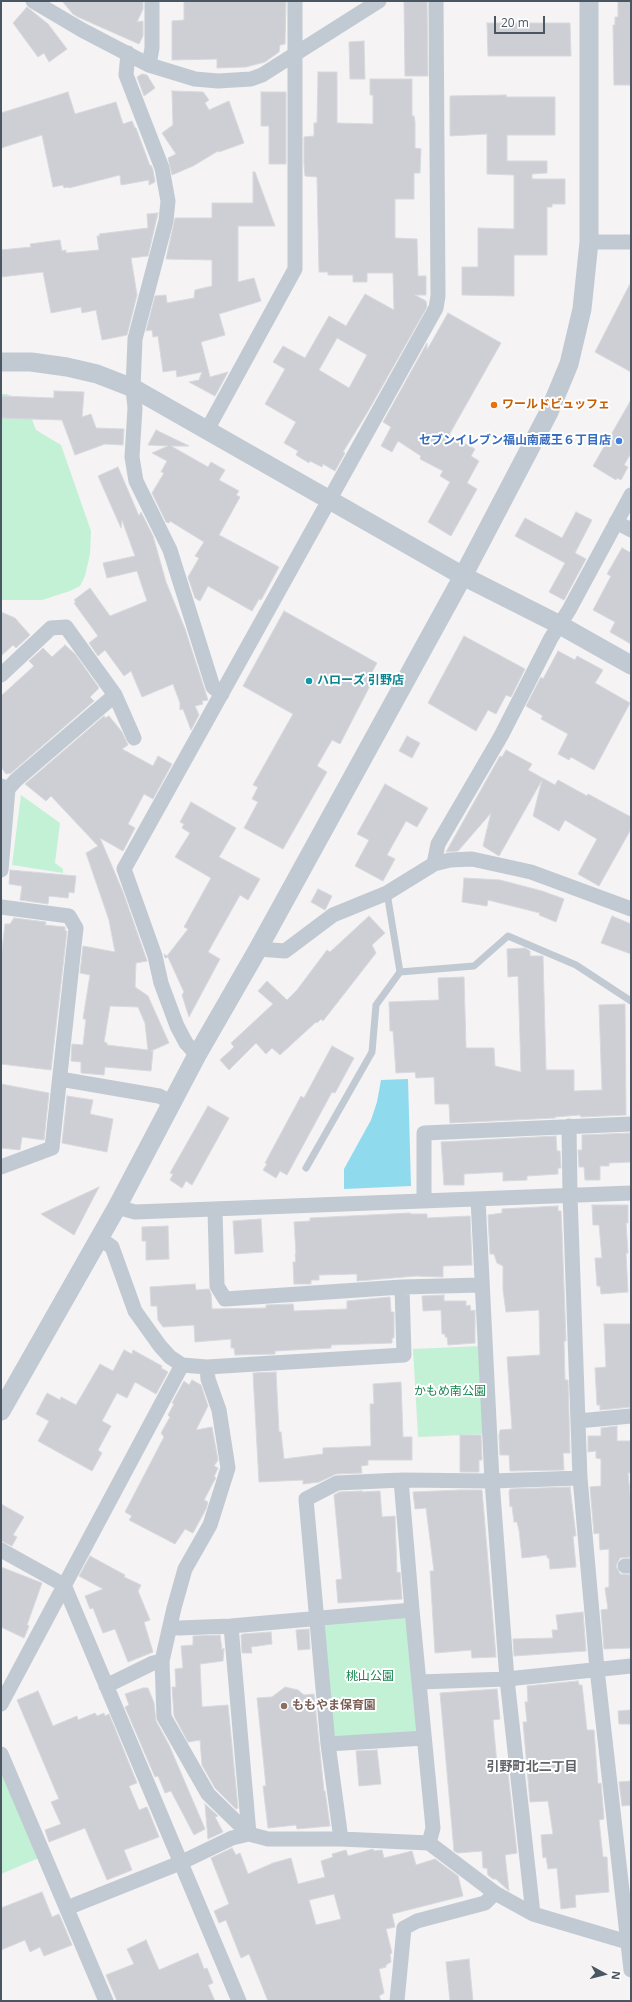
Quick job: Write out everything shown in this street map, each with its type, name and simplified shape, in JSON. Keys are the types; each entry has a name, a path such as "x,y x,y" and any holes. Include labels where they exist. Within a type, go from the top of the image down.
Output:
{"street":[{"path":"33,1 82,30 149,65 195,79 218,81 251,79 262,75 379,1"},
{"path":"149,65 152,48 152,1"},
{"path":"207,430 295,269 295,1"},
{"path":"197,1055 186,1044 161,983 155,956 124,869 436,308 438,296 436,1"},
{"path":"1,1411 117,1207 197,1055 258,949 463,576 549,412 569,364 582,309 589,242 589,1"},
{"path":"128,53 126,75 162,168 168,201 166,221 135,339 133,388 135,408 132,457 136,481 170,550 213,687 222,694"},
{"path":"589,242 631,242"},
{"path":"1,362 31,362 67,367 98,374 133,388 331,499 463,576 560,625 631,665"},
{"path":"434,864 438,844 501,736 551,638 560,625 631,495"},
{"path":"616,522 631,530"},
{"path":"1,675 51,628 66,627 116,695 134,738"},
{"path":"1,870 4,788 16,780 116,695"},
{"path":"258,949 285,951 333,915 387,893 434,864 450,860 472,859 524,870 631,909"},
{"path":"1,907 70,916 76,928 52,1148 1,1166"},
{"path":"60,1079 159,1096 173,1103"},
{"path":"424,1201 424,1133 631,1124"},
{"path":"569,1126 580,1478 598,1669 630,1943 631,1970"},
{"path":"117,1207 135,1212 631,1193"},
{"path":"478,1199 492,1481 507,1679 533,1914"},
{"path":"215,1209 217,1286 225,1299 402,1287 482,1285"},
{"path":"99,1238 112,1247 135,1311 170,1358 182,1365 207,1367 404,1355 402,1287"},
{"path":"1,1704 182,1365"},
{"path":"207,1367 208,1379 219,1410 228,1468 210,1525 185,1568 162,1661 164,1717 172,1734 208,1794 249,1834"},
{"path":"578,1421 631,1416"},
{"path":"341,1839 328,1744 306,1499 337,1483 401,1480 492,1481 580,1478"},
{"path":"401,1480 433,1828 429,1843"},
{"path":"1,1550 64,1585 240,2001"},
{"path":"170,1627 231,1626 316,1617 412,1610"},
{"path":"231,1626 249,1834"},
{"path":"106,1686 153,1663 162,1661"},
{"path":"419,1682 507,1679 631,1666"},
{"path":"328,1744 424,1738"},
{"path":"1,1754 106,2001"},
{"path":"67,1908 180,1862 232,1838 249,1834 268,1839 341,1839 429,1843 495,1893 533,1914 630,1943"},
{"path":"397,2001 404,1928 417,1921 485,1903 495,1893"}],"lane":[{"path":"306,1168 372,1052 376,1005 400,972 387,893"},
{"path":"400,972 474,966 508,936 576,965 631,1001"}],"green space":[{"path":"1,394 7,394 26,404 36,430 61,445 91,531 90,554 85,576 80,586 70,591 42,600 1,600"},
{"path":"21,795 60,823 55,863 63,869 63,873 12,865"},
{"name":"かもめ南公園","path":"482,1346 486,1434 418,1437 413,1349"},
{"name":"桃山公園","path":"411,1612 422,1736 330,1742 318,1619"},
{"path":"1,1762 41,1857 1,1874"}],"water":[{"path":"408,1079 411,1186 344,1189 344,1169 371,1120 377,1102 381,1080"}],"building":[{"path":"62,1 143,1 143,9 137,22 143,21 143,36 139,44 78,17 73,14"},
{"path":"184,1 286,1 285,44 280,45 279,52 265,62 246,67 217,68 217,59 172,60 172,21 184,20"},
{"path":"404,1 427,1 428,76 405,76"},
{"path":"618,1 631,1 631,85 614,85 613,25 615,25 615,17 618,17"},
{"path":"27,7 48,24 67,49 49,62 44,53 38,57 13,23"},
{"path":"487,23 570,23 571,56 488,56"},
{"path":"364,41 365,79 350,79 349,42"},
{"path":"318,72 337,72 337,123 373,124 373,95 370,95 370,79 412,79 412,116 414,116 415,122 415,148 421,149 420,173 414,173 414,199 395,199 395,238 417,239 418,276 426,276 426,295 415,295 426,301 427,307 367,413 343,452 345,453 335,471 323,464 322,467 310,461 309,463 296,455 298,451 284,443 296,422 265,404 285,369 273,362 283,346 305,358 329,316 346,326 365,294 394,310 393,273 367,273 367,282 353,282 353,275 328,275 328,272 319,272 317,177 305,176 304,164 304,137 314,136 314,123 317,123","holes":["337,338 367,355 349,388 319,370"]},
{"path":"142,74 147,75 155,88 144,96 137,77"},
{"path":"172,91 203,92 209,100 205,103 209,110 229,101 244,143 219,152 218,151 193,166 172,175 168,158 176,154 162,133 173,125"},
{"path":"68,92 75,114 116,102 123,124 132,121 136,128 150,166 151,165 153,170 155,182 149,185 149,180 121,185 120,175 69,188 64,188 63,185 53,187 42,135 1,148 1,113"},
{"path":"261,92 286,92 286,164 269,164 269,126 261,126"},
{"path":"506,95 506,97 555,97 555,135 507,135 507,161 547,161 547,173 532,174 532,179 565,179 565,204 552,204 552,207 547,207 547,255 514,255 514,296 462,295 462,267 478,267 478,228 514,229 514,175 487,174 487,134 450,136 450,96"},
{"path":"253,172 255,172 275,226 238,226 238,282 254,278 261,301 219,314 225,335 201,342 210,377 228,372 215,396 189,382 199,380 202,372 177,377 176,370 163,372 158,336 153,337 152,330 146,331 155,296 166,295 167,303 194,298 195,290 212,286 212,260 166,259 175,218 212,218 212,203 253,203"},
{"path":"158,213 148,256 131,258 137,295 127,335 102,340 96,310 82,313 81,307 51,313 43,272 1,277 1,250 31,247 30,244 60,240 62,251 66,250 66,253 99,250 97,236 100,236 99,234 148,228 147,214"},
{"path":"631,282 631,372 595,352"},
{"path":"448,313 501,343 449,435 475,449 471,456 479,461 467,483 477,489 451,536 428,522 450,482 440,476 443,471 420,459 421,456 398,441 392,452 381,446 391,427 383,422 427,343 427,350"},
{"path":"54,391 84,392 82,417 91,414 96,428 124,429 123,445 105,444 75,455 62,420 1,418 1,396 54,398"},
{"name":"セブンイレブン福山南蔵王６丁目店","path":"631,400 631,453 624,465 628,467 621,480 617,478 616,480 593,466"},
{"path":"156,430 189,446 171,446 208,467 211,462 225,470 219,480 239,491 236,495 240,497 219,535 279,567 261,600 259,599 252,611 208,586 200,601 195,598 188,577 199,558 195,556 204,542 170,521 169,523 166,522 152,493 164,473 161,472 167,461 152,453 168,446 148,445"},
{"path":"118,467 139,516 141,512 153,536 166,582 185,629 208,700 202,701 203,704 195,706 199,715 191,730 183,709 180,710 180,703 173,684 142,697 131,671 124,676 105,650 98,656 89,643 98,636 74,603 76,602 74,600 90,588 110,616 147,601 137,571 107,578 103,563 135,556 122,520 121,528 98,476"},
{"path":"576,512 592,520 575,553 586,559 564,600 549,592 565,563 515,536 525,518 562,538"},
{"path":"622,548 631,553 631,644 610,632 615,622 593,610 611,576 607,574"},
{"name":"ハローズ 引野店","path":"284,611 377,663 371,674 375,676 340,744 332,740 317,766 327,772 283,849 244,828 258,802 252,799 258,787 253,785 293,714 243,686"},
{"path":"1,612 15,618 30,635 16,648 13,645 1,656"},
{"path":"464,636 525,669 511,697 506,695 496,714 488,710 476,731 428,703"},
{"path":"65,645 75,654 99,688 90,697 94,701 11,773 6,774 1,767 1,696 34,666 29,661 43,648 52,657"},
{"path":"558,651 575,660 577,656 603,670 595,683 630,703 594,770 571,757 569,760 558,754 568,734 541,719 543,716 526,706 541,677 543,679"},
{"path":"104,716 105,718 109,716 122,732 128,745 122,749 153,766 158,756 172,764 153,799 144,794 128,824 135,828 123,851 100,838 123,892 147,961 136,963 135,987 148,996 169,1043 151,1051 153,1051 151,1071 105,1067 104,1075 81,1073 81,1062 71,1061 72,1044 83,1045 86,1019 83,1019 90,975 80,973 83,946 115,952 109,920 86,853 98,846 51,796 46,801 25,784","holes":["110,1006 138,1007 145,1023 148,1050 107,1045 107,1043 104,1042"]},
{"path":"407,736 420,743 412,758 399,751"},
{"path":"506,750 532,764 528,770 555,785 558,780 631,817 631,829 599,886 578,874 597,839 565,820 559,831 533,816 542,780 499,856 483,846 491,813 458,851 446,852 500,756 502,757"},
{"path":"385,784 428,808 417,827 406,821 387,855 395,859 383,881 355,866 369,840 357,834"},
{"path":"191,802 236,828 219,857 260,879 248,900 240,895 208,952 220,959 189,1017 182,995 184,992 168,957 165,958 164,954 167,956 188,929 184,927 211,878 175,857 190,833 182,828 184,824 180,822"},
{"path":"10,870 76,876 74,893 69,892 68,898 49,896 48,904 20,900 22,886 9,884"},
{"path":"464,878 500,880 542,891 564,899 556,922 539,915 540,913 488,900 487,906 462,902"},
{"path":"318,889 332,896 325,910 311,902"},
{"path":"369,916 385,933 372,945 376,953 323,1021 321,1019 317,1023 316,1022 280,1055 272,1048 266,1054 256,1043 229,1070 220,1060 234,1047 231,1043 273,1004 258,991 267,981 287,1000 297,990 327,950 330,952"},
{"path":"612,916 631,924 631,954 601,943"},
{"path":"14,918 46,922 45,925 65,927 65,931 67,931 51,1070 1,1064 1,958 5,924 10,924"},
{"path":"525,948 530,951 530,956 543,956 546,1070 574,1070 574,1091 602,1090 599,1005 625,1004 626,1115 581,1117 580,1115 555,1118 450,1123 449,1104 435,1104 434,1077 416,1078 415,1072 396,1073 393,1031 390,1031 389,1002 439,1000 438,978 464,977 466,1048 494,1048 495,1066 521,1072 518,976 508,977 507,949"},
{"path":"332,1046 354,1058 335,1093 332,1092 287,1175 280,1171 276,1178 263,1170 267,1164 265,1163 301,1096 304,1098"},
{"path":"1,1084 49,1093 44,1140 22,1137 20,1150 1,1148"},
{"path":"67,1096 93,1100 90,1114 113,1119 107,1152 62,1143"},
{"path":"208,1106 229,1118 192,1185 186,1181 182,1188 170,1180 173,1174 170,1173"},
{"path":"631,1133 631,1162 609,1163 609,1166 600,1166 600,1180 585,1180 584,1167 579,1167 578,1150 582,1150 582,1135"},
{"path":"556,1136 557,1151 560,1151 561,1168 558,1168 558,1174 527,1176 527,1180 503,1181 503,1172 464,1174 464,1185 444,1185 441,1142"},
{"path":"99,1187 74,1235 41,1214"},
{"path":"592,1205 628,1205 628,1223 626,1223 628,1253 626,1253 628,1292 601,1294 600,1286 597,1286 595,1258 602,1258 599,1225 593,1225"},
{"path":"558,1206 558,1211 561,1211 566,1341 564,1341 565,1380 568,1380 570,1453 563,1453 564,1470 510,1471 509,1455 500,1455 499,1435 500,1430 512,1429 507,1357 540,1355 539,1310 506,1312 503,1290 503,1266 497,1263 494,1254 490,1254 488,1215 502,1213 502,1209"},
{"path":"410,1213 427,1214 427,1218 470,1216 472,1265 443,1266 443,1277 416,1276 357,1281 357,1274 319,1275 319,1280 311,1280 311,1284 294,1284 293,1262 296,1262 296,1254 294,1222 310,1221 310,1218"},
{"path":"261,1219 263,1252 235,1254 233,1221"},
{"path":"168,1226 169,1259 146,1260 146,1241 142,1241 142,1227"},
{"path":"195,1284 196,1290 209,1289 211,1294 212,1309 266,1308 266,1305 293,1304 294,1311 347,1309 347,1301 390,1297 391,1312 394,1312 394,1338 392,1338 392,1343 331,1345 331,1348 275,1351 275,1354 235,1355 234,1348 231,1348 231,1339 195,1342 194,1325 163,1327 158,1320 157,1306 151,1306 150,1287"},
{"path":"444,1295 444,1301 466,1301 466,1306 470,1305 471,1311 475,1310 475,1343 448,1345 447,1337 445,1337 445,1334 442,1334 441,1310 423,1311 422,1296"},
{"path":"604,1324 631,1324 631,1407 600,1410 600,1405 597,1405 595,1368 606,1367"},
{"path":"124,1350 132,1354 133,1350 162,1366 161,1368 168,1372 156,1394 135,1382 127,1398 117,1393 102,1421 111,1426 98,1450 102,1453 92,1471 38,1441 49,1421 36,1414 47,1393 60,1400 61,1397 76,1405 100,1364 113,1371"},
{"path":"276,1372 279,1432 281,1432 284,1459 323,1454 323,1448 371,1446 370,1404 374,1404 373,1384 401,1382 403,1437 412,1437 412,1460 368,1460 368,1465 361,1466 362,1473 336,1474 319,1482 303,1484 303,1480 259,1482 253,1373"},
{"path":"192,1380 201,1385 208,1406 196,1430 212,1427 218,1460 214,1466 218,1468 214,1477 216,1478 204,1500 208,1502 206,1509 193,1533 185,1529 175,1544 129,1520 132,1516 125,1512 164,1437 161,1433 170,1417 168,1415 174,1404 172,1403 184,1381 189,1385"},
{"path":"617,1426 617,1441 631,1441 631,1473 628,1473 631,1504 631,1557 620,1558 616,1566 620,1574 631,1575 631,1648 604,1649 601,1610 608,1609 605,1588 609,1587 609,1549 600,1550 599,1533 594,1534 590,1487 601,1486 601,1459 596,1458 596,1451 588,1452 588,1436 601,1436 601,1428"},
{"path":"460,1435 481,1435 482,1460 479,1460 479,1472 460,1472"},
{"path":"570,1487 576,1536 573,1536 576,1567 550,1569 549,1558 547,1558 547,1555 522,1558 519,1530 517,1522 514,1522 512,1506 510,1507 510,1489"},
{"path":"482,1490 496,1657 472,1658 471,1650 435,1653 430,1571 434,1571 426,1508 415,1509 413,1492"},
{"path":"380,1491 382,1517 395,1516 397,1573 400,1572 402,1599 338,1603 336,1580 342,1579 334,1495 339,1492"},
{"path":"1,1504 24,1517 13,1535 17,1537 12,1546 1,1541"},
{"path":"90,1556 125,1575 124,1577 141,1585 138,1591 150,1620 144,1622 153,1652 128,1662 115,1629 103,1633 93,1608 90,1609 85,1596 103,1589 79,1576"},
{"path":"1,1567 42,1583 24,1638 1,1627"},
{"path":"583,1612 586,1651 514,1656 513,1639 553,1638 552,1630 558,1630 556,1615"},
{"path":"309,1629 310,1649 298,1650 296,1630"},
{"path":"271,1632 272,1644 251,1647 252,1653 242,1653 241,1635"},
{"path":"220,1635 222,1650 224,1648 223,1661 200,1664 202,1707 228,1705 238,1808 236,1809 215,1788 202,1765 200,1740 188,1742 174,1716 172,1687 176,1687 175,1669 183,1668 181,1646 193,1645 193,1636"},
{"path":"578,1681 579,1685 582,1685 587,1730 594,1730 598,1784 601,1783 604,1819 599,1820 603,1857 607,1857 609,1892 575,1895 576,1907 561,1909 557,1868 548,1869 546,1857 543,1858 541,1835 553,1834 548,1801 530,1802 523,1722 527,1722 525,1702 528,1702 527,1686"},
{"path":"285,1687 298,1690 304,1695 314,1694 324,1791 330,1826 297,1829 296,1825 268,1828 263,1786 266,1786 257,1698 272,1697"},
{"path":"143,1688 148,1688 154,1703 156,1721 169,1745 205,1829 194,1835 171,1791 165,1793 158,1776 155,1777 125,1707 129,1705 125,1694"},
{"path":"497,1689 500,1719 493,1720 497,1765 507,1764 517,1853 505,1855 509,1891 496,1879 493,1879 488,1875 487,1868 483,1868 482,1851 458,1853 454,1851 440,1693"},
{"path":"38,1691 53,1726 77,1716 78,1720 95,1713 97,1716 104,1713 105,1716 109,1714 137,1783 129,1786 139,1810 147,1807 159,1837 124,1850 132,1870 107,1880 85,1828 49,1842 45,1830 61,1824 51,1802 59,1799 17,1700"},
{"path":"631,1710 631,1724 619,1724 618,1711"},
{"path":"377,1750 381,1784 359,1786 356,1751"},
{"path":"631,1781 631,1805 622,1806 619,1782"},
{"path":"205,1804 218,1816 215,1817 223,1832 208,1839"},
{"path":"232,1848 236,1855 240,1853 248,1874 273,1863 291,1858 298,1884 325,1877 321,1861 333,1857 332,1854 346,1850 348,1856 373,1849 374,1851 382,1850 384,1858 412,1851 416,1865 435,1859 458,1876 463,1896 392,1914 395,1927 386,1929 392,1953 390,1954 391,1962 386,1965 386,1967 379,1969 384,1993 379,1996 381,2001 268,2001 249,1954 241,1958 226,1920 219,1923 214,1911 229,1904 211,1858","holes":["334,1894 341,1919 316,1925 309,1900"]},
{"path":"42,1892 52,1917 59,1914 72,1945 44,1956 40,1947 30,1952 25,1940 1,1950 1,1908"},
{"path":"146,1940 159,1970 198,1953 204,1969 207,1968 213,1983 208,1985 215,2001 117,2001 106,1975 134,1964 127,1949"},
{"path":"469,1959 473,2001 450,2001 446,1962"}],"place":[{"name":"ワールドビュッフェ","path":"494,405"},
{"name":"セブンイレブン福山南蔵王６丁目店","path":"619,441"},
{"name":"ハローズ 引野店","path":"309,681"},
{"name":"ももやま保育園","path":"284,1706"}],"district":[{"name":"引野町北二丁目","path":"532,1767"}]}
